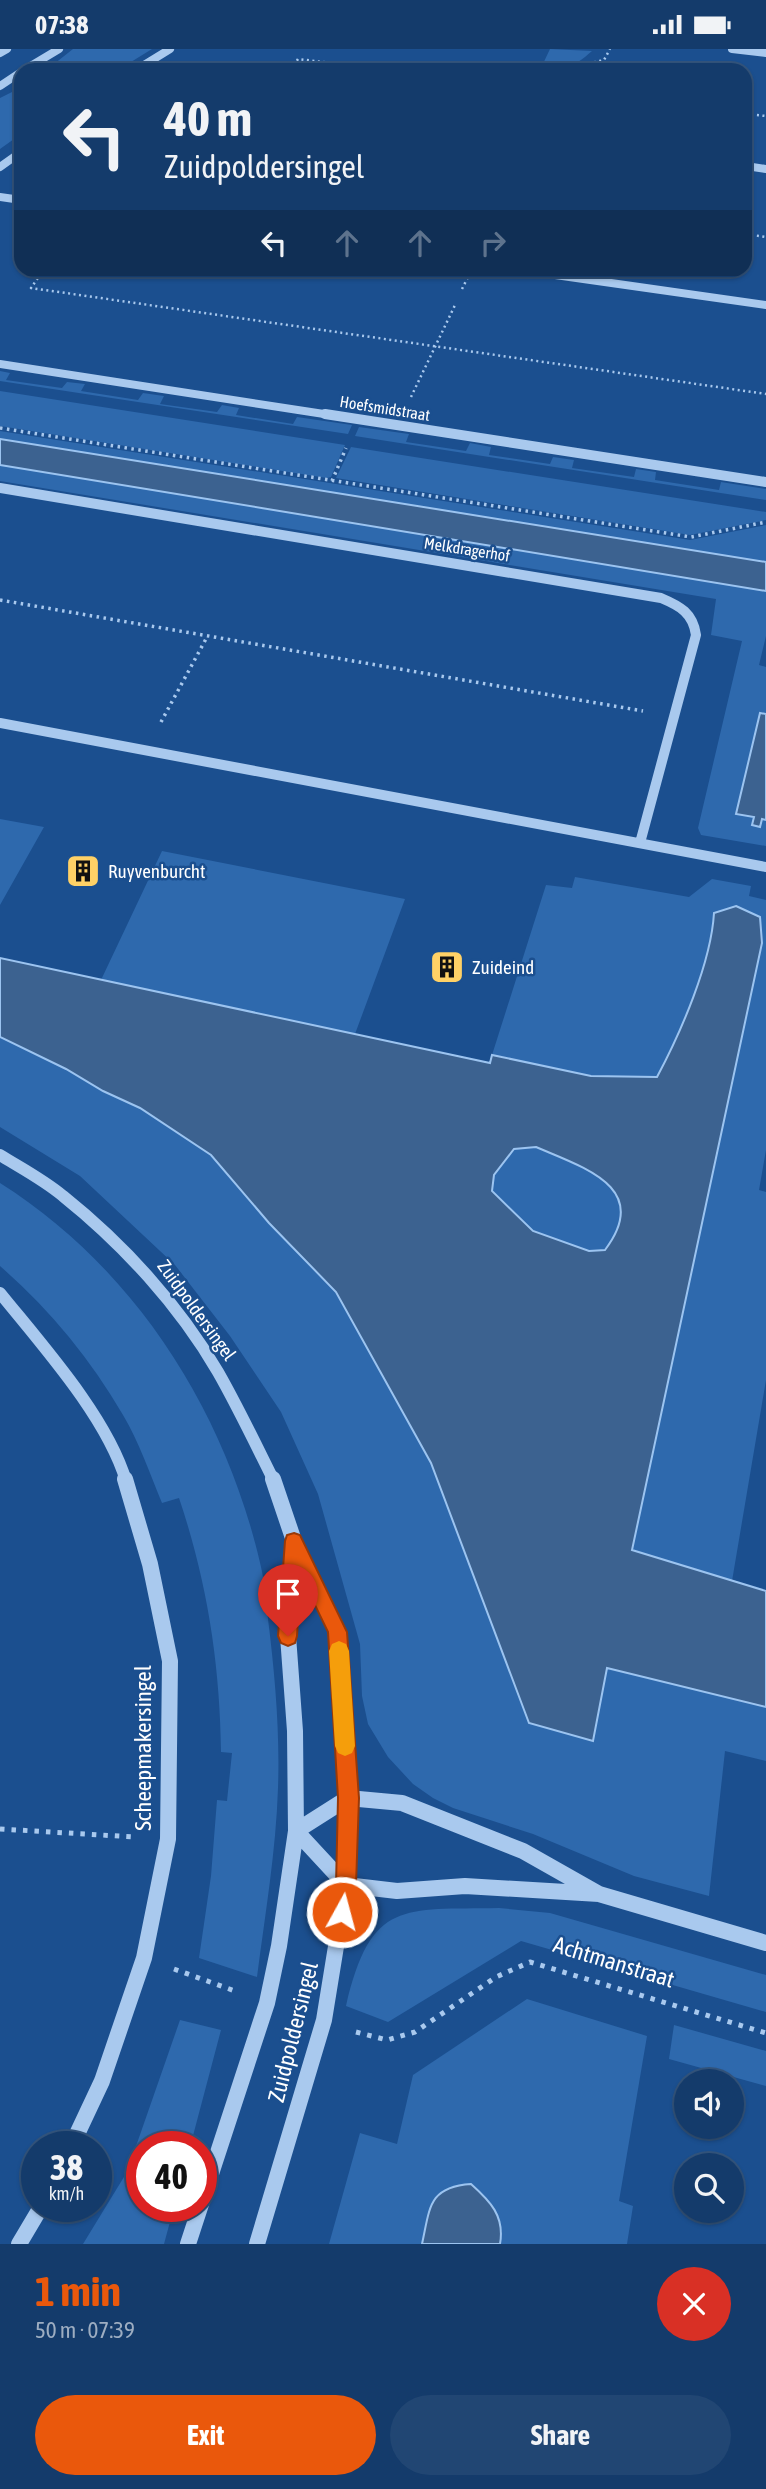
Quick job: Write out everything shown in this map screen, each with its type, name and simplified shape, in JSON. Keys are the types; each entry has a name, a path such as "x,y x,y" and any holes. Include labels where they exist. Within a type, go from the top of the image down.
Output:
{"street":[{"path":"0,53 7,49"},
{"path":"36,63 59,49"},
{"path":"147,63 170,49"},
{"path":"732,49 766,53"},
{"path":"9,72 14,72"},
{"path":"569,277 766,305"},
{"name":"Hoefsmidstraat","path":"0,364 766,482"},
{"name":"Melkdragerhof","path":"0,488 661,598 682,606 695,621 696,635 639,843"},
{"path":"0,723 766,867"},
{"name":"Zuidpoldersingel","path":"0,1155 61,1194 103,1230 142,1270 181,1317 217,1370 275,1483 294,1541 338,1632 348,1798 346,1885 324,2020 257,2244"},
{"name":"Scheepmakersingel","path":"0,1293 68,1378 119,1459 150,1564 170,1661 168,1839 144,1958 102,2081 79,2131"},
{"name":"Zuidpoldersingel","path":"188,2244 267,2003 279,1946 296,1831 295,1731 288,1636 294,1541"},
{"path":"599,1894 523,1851 402,1803 348,1798 296,1831 346,1885 397,1891 465,1886 599,1894 766,1943"},
{"path":"19,2244 32,2222"}],"path":[{"path":"591,63 604,60 610,49"},
{"path":"295,63 298,59 331,63"},
{"path":"39,277 31,288 766,394"},
{"path":"462,289 468,277"},
{"path":"398,424 456,303"},
{"path":"0,428 691,537 766,522"},
{"path":"0,600 675,717"},
{"path":"146,751 207,636"},
{"path":"0,1829 168,1839"},
{"path":"144,1958 267,2003"},
{"name":"Achtmanstraat","path":"324,2020 374,2039 397,2039 424,2026 519,1964 530,1962 766,2033"}],"shaded area":[{"path":"73,49 152,49 129,63 55,63"},
{"path":"550,49 592,51 576,63 543,63"},
{"path":"14,91 14,139 0,149 0,98"},
{"path":"0,371 10,373 6,380 62,388 67,382 85,384 81,391 138,400 143,393 164,396 160,404 217,412 222,405 239,408 236,415 293,424 297,417 352,425 348,434 0,381"},
{"path":"0,391 345,445 331,477 327,478 0,426"},
{"path":"359,427 409,434 406,442 466,451 470,443 491,447 489,455 550,464 553,457 574,460 572,468 634,477 636,469 656,472 655,480 719,490 721,482 766,489 766,500 355,436"},
{"path":"0,431 690,540 766,525 766,562 0,439"},
{"path":"0,439 766,562 766,591 0,465"},
{"path":"351,447 766,512 766,520 690,535 336,478"},
{"path":"0,465 766,591 766,636 759,665 766,667 766,846 701,835 698,828 742,641 711,635 716,599 0,481"},
{"path":"760,713 766,714 766,820 762,819 760,827 752,825 754,817 736,814"},
{"path":"0,819 44,827 0,905"},
{"path":"162,851 405,899 355,1034 101,980"},
{"path":"575,877 689,897 712,879 751,886 749,896 766,900 766,1150 759,1190 766,1192 766,1380 732,1581 631,1550 762,943 715,913 708,955 701,976 658,1077 591,1076 492,1055 546,885 572,888"},
{"path":"736,906 760,917 762,943 632,1550 766,1591 766,1707 607,1668 593,1741 529,1723 431,1463 336,1292 269,1223 211,1155 140,1108 0,1037 0,958 490,1063 492,1055 591,1076 657,1077 676,1039 701,975 712,933 714,913","holes":["536,1147 592,1172 607,1183 617,1196 621,1211 618,1229 605,1250 589,1251 533,1231 492,1191 494,1175 514,1149"]},
{"path":"0,1037 140,1108 211,1155 269,1223 336,1292 431,1463 606,1668 766,1707 766,1761 725,1751 709,1896 634,1876 533,1834 453,1808 413,1784 388,1757 368,1724 362,1696 360,1644 318,1494 281,1412 230,1336 175,1265 80,1176 0,1127"},
{"path":"536,1147 592,1173 607,1183 617,1196 621,1211 618,1229 605,1251 589,1251 533,1231 492,1191 494,1175 514,1149"},
{"path":"0,1183 49,1218 93,1257 133,1301 168,1349 199,1400 245,1509 264,1586 275,1682 278,1746 275,1835 257,1977 199,1958 211,1876 217,1800 227,1801 232,1753 221,1752 218,1687 210,1623 197,1560 179,1498 162,1503 129,1425 97,1374 52,1317 0,1266"},
{"path":"499,1908 550,1913 766,1975 766,2012 521,1941 388,2022 346,2006 356,1971 367,1946 380,1928 396,1918 415,1912"},
{"path":"527,1999 647,2036 619,2201 633,2206 627,2244 500,2244 502,2231 431,2204 422,2244 329,2244 360,2133 397,2144 413,2075"},
{"path":"180,2020 221,2030 194,2131 141,2131"},
{"path":"674,2025 766,2051 766,2086 744,2080 744,2069 705,2069 669,2059"},
{"path":"126,2174 126,2222 170,2222 164,2244 83,2244 96,2222 112,2222 112,2197"},
{"path":"471,2184 498,2217 500,2244 422,2244 433,2202 446,2190"}],"slow traffic":[{"path":"339,1651 345,1746"}],"place":[{"name":"Ruyvenburcht","path":"83,871"},
{"name":"Zuideind","path":"447,967"}],"route":[{"path":"288,1636 294,1541 338,1632 348,1798 346,1885 342,1912"}]}
